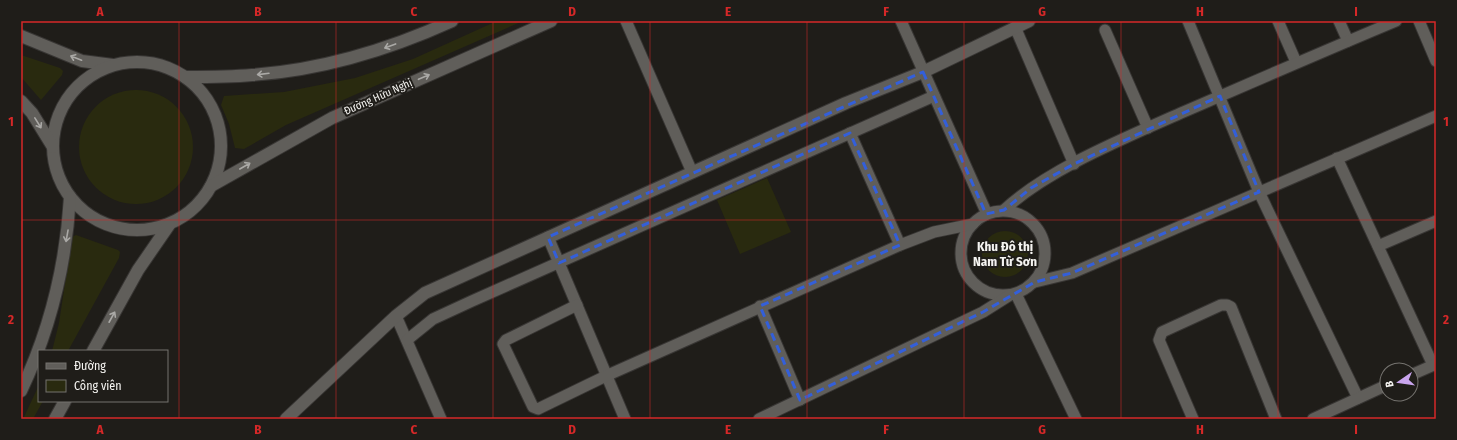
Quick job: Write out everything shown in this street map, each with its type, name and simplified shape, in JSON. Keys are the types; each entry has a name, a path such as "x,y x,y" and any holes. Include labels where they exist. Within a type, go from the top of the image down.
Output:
{"main road":[{"path":"185,77 254,75 322,65 374,52 452,21"},
{"name":"Đường Hữu Nghị","path":"211,186 332,118 551,21"},
{"path":"286,419 396,316 425,293 692,172 846,104 923,72 1029,21"},
{"path":"21,36 82,60 114,65"},
{"path":"53,147 58,119 72,94 93,74 114,65 135,62 146,62 166,67 185,77 203,94 210,106 220,132 220,160 211,186 193,209 169,225 138,270 94,350"},
{"path":"21,101 32,113 53,147 59,177 70,197 90,216 115,228 142,230 169,225"},
{"path":"40,350 56,294 68,231 70,197"},
{"path":"21,391 38,356"},
{"path":"55,419 64,402"}],"street":[{"path":"626,21 692,172"},
{"path":"901,21 987,214"},
{"path":"1188,21 1259,192 1358,398"},
{"path":"1278,21 1296,62"},
{"path":"1339,21 1348,41"},
{"path":"1013,295 1001,296 986,292 976,286 967,274 963,265 961,250 965,236 973,224 987,214 1004,210 1031,188 1074,164 1148,128 1296,62 1396,21"},
{"path":"1419,21 1436,61"},
{"path":"1015,27 1074,164"},
{"path":"1105,30 1148,128"},
{"path":"407,340 433,319 934,96"},
{"path":"759,419 983,312 1035,282 1072,273 1436,116"},
{"path":"850,133 900,245"},
{"path":"1337,158 1434,365 1419,372"},
{"path":"1004,210 1025,216 1041,233 1046,254 1043,269 1035,282"},
{"path":"1378,246 1436,221"},
{"path":"577,305 506,340 503,344 504,349 533,407 538,409 760,306 900,245 934,232 973,224"},
{"path":"548,237 625,419"},
{"path":"1013,295 1076,419"},
{"path":"1193,419 1159,340 1159,335 1162,332 1214,308 1227,305 1231,307 1276,419"},
{"path":"760,306 800,400"},
{"path":"396,316 440,419"},
{"path":"1312,419 1379,389"}],"highlighted area":[{"path":"923,72 986,214 1004,210 1031,188 1074,164 1220,96 1259,192 1072,273 1035,282 983,312 800,400 760,306 900,245 850,133 559,263 548,237"}],"green space":[{"path":"497,21 523,21 286,125 244,149 235,148 229,124 221,105 224,96 284,92 355,78 413,59"},
{"path":"21,55 60,68 63,71 62,75 41,100 21,77"},
{"path":"136,90 158,94 168,99 184,115 189,125 193,147 189,169 184,179 168,195 158,200 136,204 114,200 104,195 88,179 83,169 79,147 83,125 88,115 104,99 114,94"},
{"path":"767,178 791,232 740,254 717,200"},
{"path":"1005,231 1018,235 1024,241 1028,254 1024,267 1018,273 1005,277 992,273 986,267 982,254 986,241 992,235"},
{"path":"76,235 118,250 120,252 119,258 69,350 52,350 59,323 72,237"},
{"path":"38,387 38,402 42,402 33,419 23,419"}],"district":[{"name":"Khu Đô thị Nam Từ Sơn","path":"1005,254"}]}
